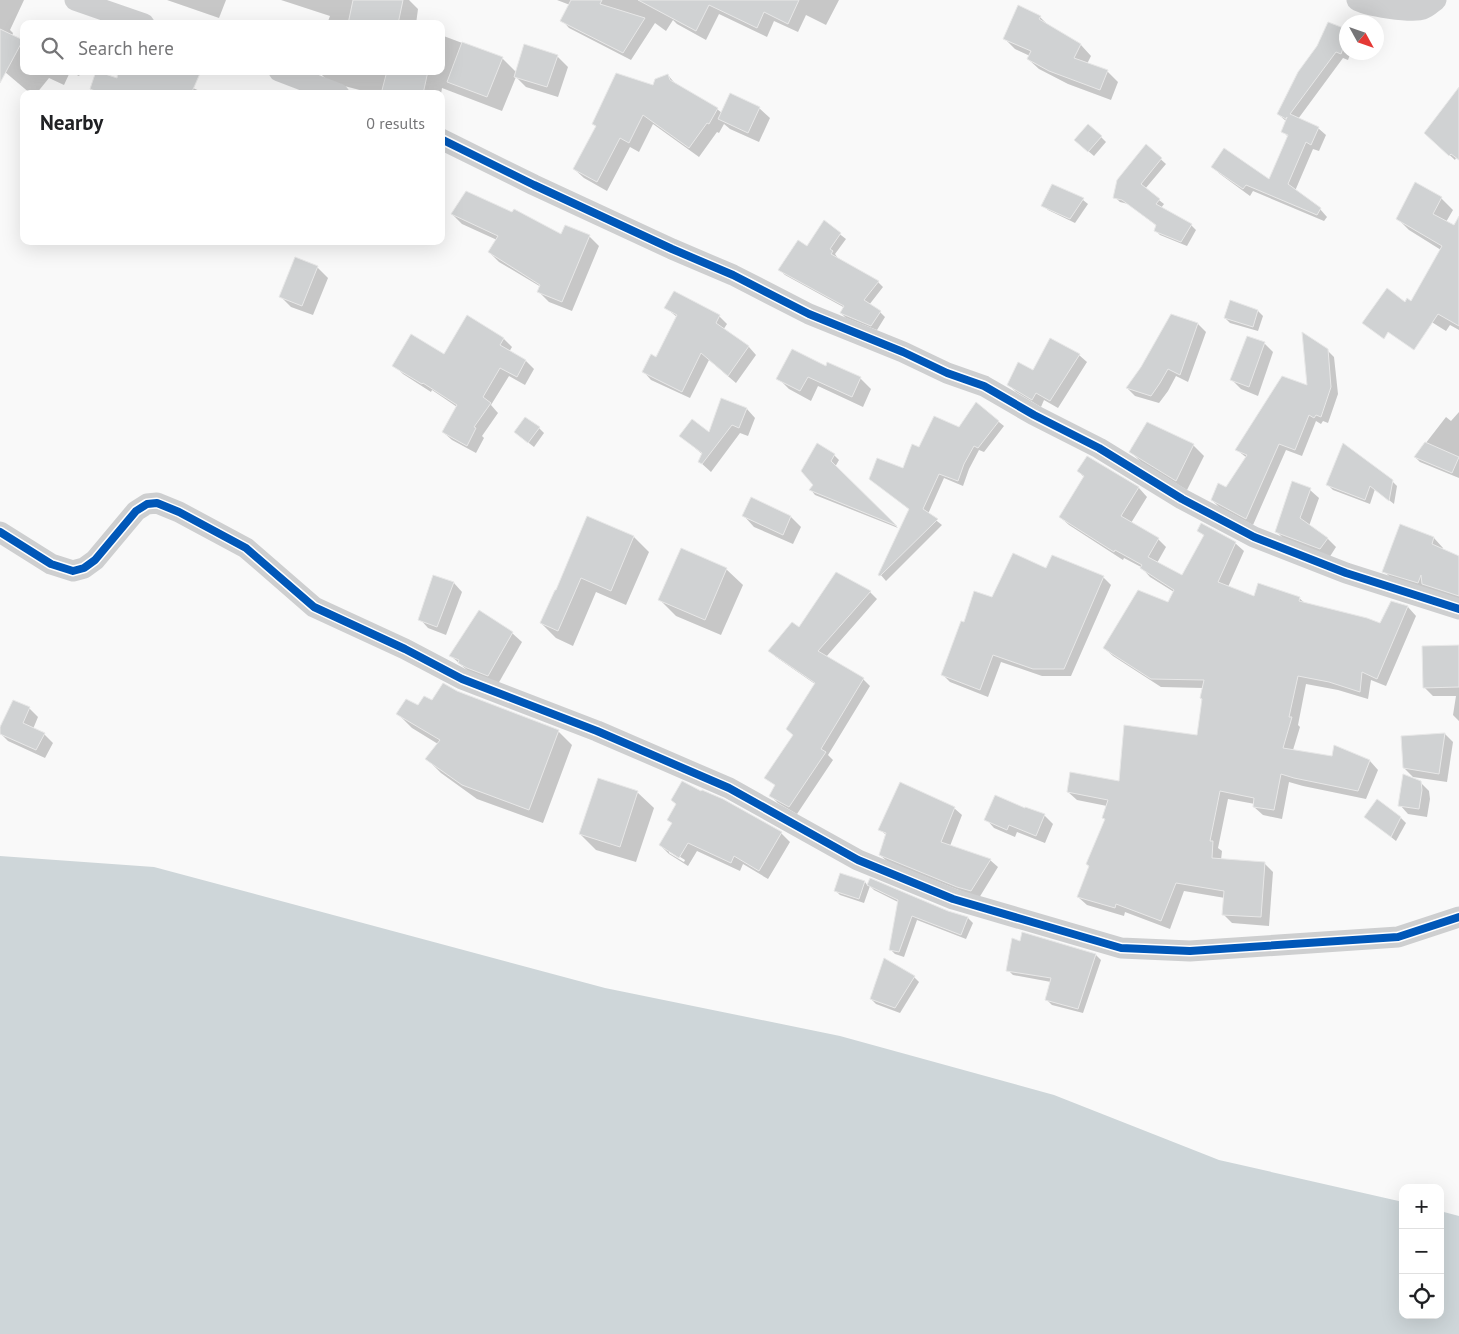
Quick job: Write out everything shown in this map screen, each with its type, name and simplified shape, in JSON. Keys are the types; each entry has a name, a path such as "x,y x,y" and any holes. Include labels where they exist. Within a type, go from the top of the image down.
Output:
{"street":[{"path":"75,0 132,20"},
{"path":"1357,0 1362,3 1393,9 1423,10 1436,0"},
{"path":"289,75 329,90"},
{"path":"445,141 534,185 733,275 809,314 903,352 947,373 984,386 1034,415 1100,448 1182,499 1254,537 1346,573 1459,609"},
{"path":"0,532 51,564 73,571 84,568 95,560 136,511 147,504 157,503 179,512 246,548 314,607 405,649 462,679 598,731 729,788 858,860 953,899 1121,948 1190,951 1398,937 1459,917"}],"shaded area":[{"path":"0,856 154,867 605,988 840,1036 1054,1095 1219,1160 1399,1201 1399,1319 1444,1319 1444,1212 1459,1216 1459,1334 0,1334"}],"building":[{"path":"353,0 403,0 399,20 349,20"},
{"path":"571,0 602,0 600,4 645,18 623,53 560,21"},
{"path":"638,0 799,0 788,24 764,12 757,28 709,5 696,31"},
{"path":"1018,5 1041,16 1039,19 1081,44 1074,58 1108,70 1100,90 1049,71 1027,59 1031,51 1003,39"},
{"path":"1328,22 1339,26 1339,53 1336,52 1290,114 1319,127 1311,145 1306,142 1288,184 1321,208 1317,215 1246,185 1243,189 1211,167 1224,148 1269,179 1288,135 1281,132 1287,117 1286,119 1277,114 1298,72 1317,46"},
{"path":"0,29 20,39 20,46 0,83"},
{"path":"462,42 503,57 487,97 447,82"},
{"path":"524,44 558,55 547,87 514,77"},
{"path":"616,73 653,85 655,79 668,74 670,80 718,108 709,124 707,123 689,148 643,115 629,143 620,138 597,182 573,169 596,126 592,124"},
{"path":"95,75 108,75 117,78 117,75 199,75 193,90 90,89"},
{"path":"386,75 427,75 424,90 382,90"},
{"path":"1459,87 1459,160 1451,154 1449,156 1424,133"},
{"path":"730,93 760,107 748,133 718,119"},
{"path":"1088,124 1102,136 1088,152 1074,140"},
{"path":"1146,144 1162,158 1141,184 1160,199 1156,204 1192,224 1181,242 1154,231 1156,225 1122,200 1113,198 1117,180"},
{"path":"1415,182 1442,197 1433,214 1454,225 1459,216 1459,326 1438,314 1414,350 1388,332 1384,339 1362,323 1387,288 1405,302 1407,298 1411,301 1442,246 1396,219"},
{"path":"1052,184 1084,198 1070,219 1041,206"},
{"path":"466,191 512,212 514,209 561,234 565,225 590,235 562,302 537,292 540,285 488,252 498,236 451,214"},
{"path":"824,220 841,233 830,249 833,251 831,254 879,281 864,300 881,311 871,326 840,313 844,306 778,270 798,240 807,246"},
{"path":"295,257 318,266 302,306 279,297"},
{"path":"674,291 720,315 716,323 749,346 728,376 701,353 682,392 642,372 651,354 656,357 677,315 664,308"},
{"path":"1230,300 1258,310 1253,327 1224,318"},
{"path":"1171,314 1198,323 1180,375 1168,369 1151,396 1126,388 1141,367"},
{"path":"467,315 504,338 500,345 526,360 517,377 500,368 483,397 491,403 474,427 476,428 467,446 442,432 457,405 392,366 411,334 444,354"},
{"path":"1302,332 1328,349 1331,387 1321,417 1316,415 1314,418 1309,415 1295,450 1279,444 1246,519 1211,500 1218,483 1226,487 1247,455 1235,450 1282,376 1307,385"},
{"path":"1247,336 1265,342 1249,387 1230,380"},
{"path":"1050,338 1080,354 1050,401 1036,393 1032,400 1007,385 1018,362 1033,370"},
{"path":"792,349 826,366 827,362 861,377 852,397 808,377 800,391 776,379"},
{"path":"721,398 747,408 739,428 732,425 702,464 698,462 702,453 679,436 692,419 709,432"},
{"path":"976,402 999,421 978,448 974,446 964,464 958,481 939,474 923,509 938,519 880,576 878,575 909,509 869,479 877,458 903,468 912,444 919,447 934,416 959,427"},
{"path":"525,417 540,427 528,443 514,432"},
{"path":"1147,422 1194,444 1176,481 1129,452"},
{"path":"1425,442 1459,457 1452,473 1414,457"},
{"path":"817,443 835,454 831,461 897,526 809,490 813,485 801,471"},
{"path":"1343,443 1393,480 1389,501 1370,486 1365,500 1326,485"},
{"path":"1087,456 1139,487 1121,516 1159,538 1148,557 1182,575 1204,535 1197,531 1201,523 1236,542 1218,582 1254,596 1258,583 1300,597 1299,601 1380,623 1391,601 1408,606 1377,679 1362,672 1360,692 1329,682 1298,676 1289,717 1292,717 1283,748 1332,756 1334,745 1370,760 1358,791 1281,774 1274,810 1253,807 1254,798 1220,791 1210,841 1213,841 1212,858 1265,862 1261,917 1222,915 1224,891 1176,883 1161,921 1116,904 1115,908 1077,897 1089,866 1086,864 1105,819 1102,818 1108,800 1067,792 1070,772 1119,781 1124,725 1197,735 1202,699 1200,698 1204,680 1151,679 1103,648 1138,590 1168,602 1174,590 1140,568 1142,565 1115,550 1114,552 1059,517 1084,476 1077,471"},
{"path":"1292,481 1311,488 1300,518 1328,538 1320,549 1275,532"},
{"path":"751,497 791,516 783,535 742,516"},
{"path":"587,516 634,536 611,591 581,578 558,631 540,623"},
{"path":"1400,524 1434,537 1432,544 1459,556 1459,596 1422,584 1421,575 1418,583 1382,572"},
{"path":"681,548 727,568 705,620 658,600"},
{"path":"1013,553 1046,568 1052,555 1104,576 1064,669 1033,669 993,655 980,690 941,675 961,621 964,622 974,591 992,597"},
{"path":"836,572 871,591 818,651 864,678 821,749 826,752 789,807 769,796 775,785 764,778 793,735 786,729 815,683 768,651 792,622 799,627"},
{"path":"433,575 454,582 437,627 418,620"},
{"path":"479,610 513,632 488,676 467,668 458,663 459,660 449,656"},
{"path":"1459,645 1459,687 1423,688 1422,646"},
{"path":"443,683 457,691 559,730 529,810 462,785 425,759 440,740 396,714 406,699 418,705 424,696 432,700"},
{"path":"13,700 30,707 23,723 45,733 36,750 0,734 0,727"},
{"path":"1445,733 1439,774 1403,768 1401,736"},
{"path":"1403,774 1421,781 1422,790 1419,809 1398,806"},
{"path":"598,778 638,791 620,847 579,834"},
{"path":"682,781 701,791 723,799 782,832 759,871 734,856 731,863 688,843 679,858 659,845 672,823 667,820 676,804 671,800"},
{"path":"900,782 955,807 941,842 991,859 971,891 879,855 886,833 878,830"},
{"path":"995,795 1045,814 1036,836 1009,825 1007,830 984,820"},
{"path":"1377,799 1401,817 1391,837 1364,817"},
{"path":"840,873 865,881 859,899 834,891"},
{"path":"870,878 948,911 968,917 961,935 912,916 899,952 889,950 898,900 867,885"},
{"path":"1022,932 1096,954 1078,1009 1045,1000 1051,978 1006,971 1012,938 1020,941"},
{"path":"884,958 915,976 895,1008 870,999"}],"cycle path":[{"path":"445,141 534,185 733,275 809,314 903,352 947,373 984,386 1034,415 1099,448 1182,499 1254,537 1346,573 1459,609"},
{"path":"0,532 51,564 73,571 84,568 95,560 136,511 147,504 157,503 179,512 246,548 314,607 405,649 462,679 597,731 729,788 858,860 953,899 1121,948 1190,951 1398,937 1459,917"}]}
